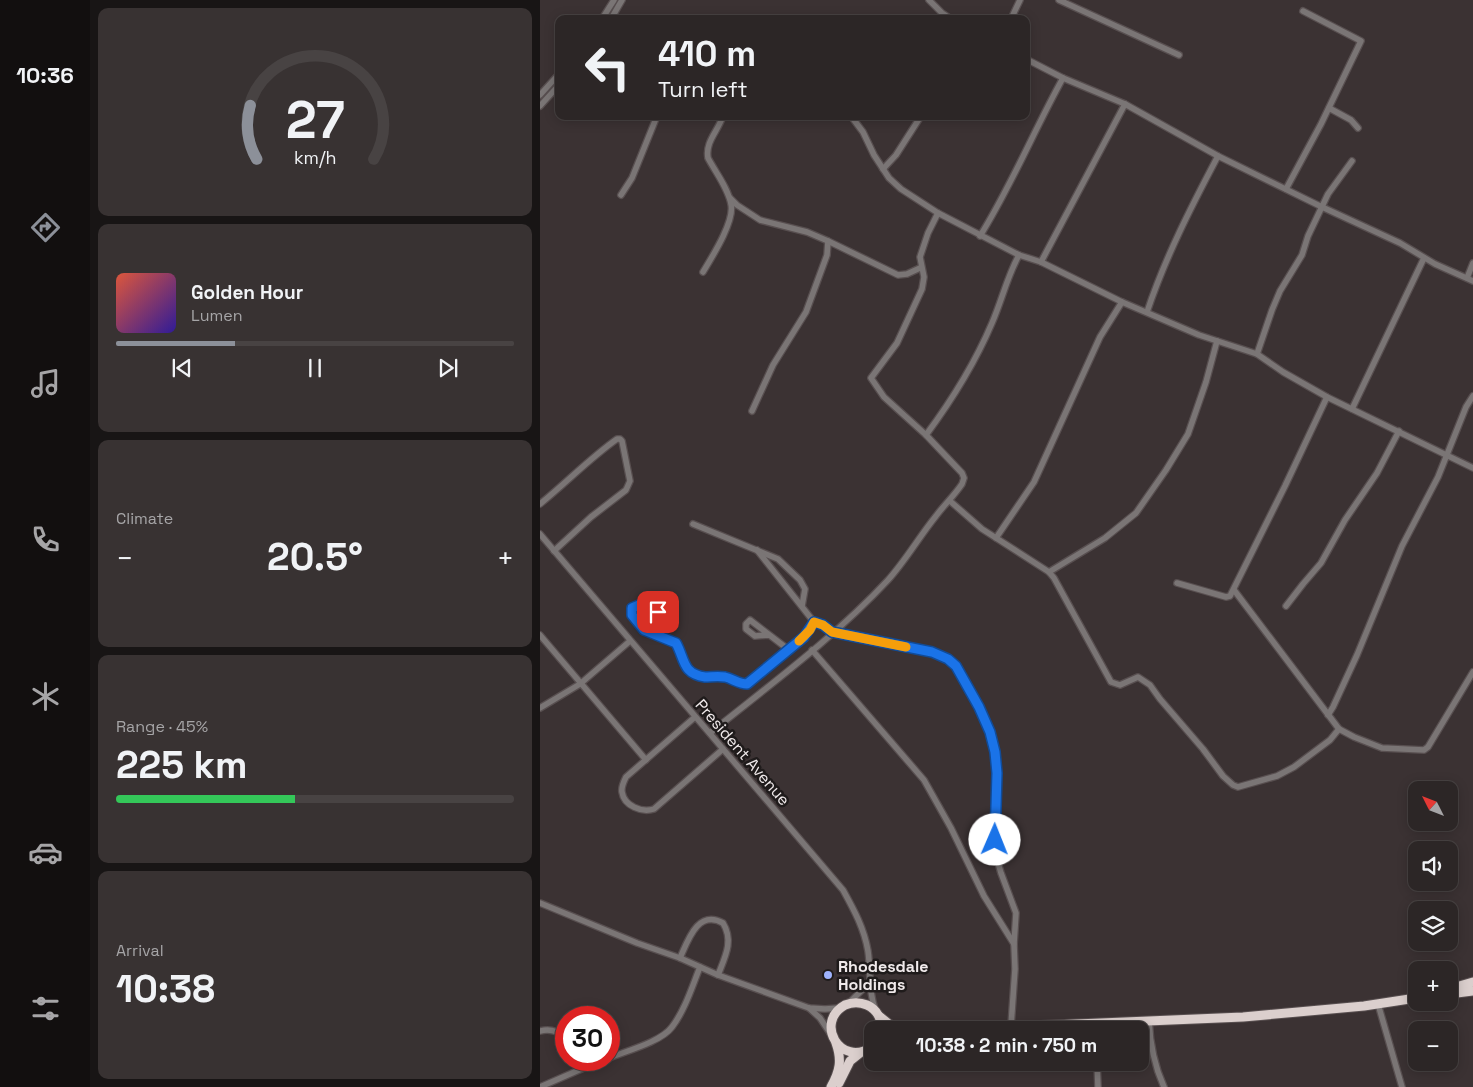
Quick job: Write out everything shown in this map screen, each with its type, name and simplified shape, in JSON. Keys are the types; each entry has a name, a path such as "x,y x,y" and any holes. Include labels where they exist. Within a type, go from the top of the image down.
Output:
{"highway":[{"path":"1458,986 1473,982"},
{"path":"1458,992 1473,990"},
{"path":"1140,1021 1243,1017 1378,1004 1408,999"},
{"path":"830,1087 838,1072 840,1055 834,1038 832,1021 844,1006 863,1003 886,1021"},
{"path":"878,1014 880,1021"},
{"path":"834,1038 845,1050 860,1053"},
{"path":"837,1087 850,1062 864,1051"}],"street":[{"path":"605,15 614,0"},
{"path":"613,15 622,0"},
{"path":"929,0 945,15"},
{"path":"1013,15 1020,0"},
{"path":"1059,0 1179,55"},
{"path":"1286,190 1360,41 1303,11"},
{"path":"1030,60 1063,78 1125,104 1218,156 1400,243 1424,258 1470,279 1473,263"},
{"path":"540,95 555,78"},
{"path":"980,236 1008,188 1063,78"},
{"path":"540,106 555,89"},
{"path":"1041,262 1125,104"},
{"path":"1328,108 1347,117 1358,128"},
{"path":"621,195 632,178 655,120"},
{"path":"721,120 708,144 708,158 730,198 737,206 760,220 807,232 898,275 907,274 920,268"},
{"path":"854,120 863,132 889,178 901,189 938,213 1019,255 1041,262 1122,302 1217,341 1257,354 1327,398 1473,468"},
{"path":"883,169 902,148 919,120"},
{"path":"1147,312 1156,284 1168,257 1218,156"},
{"path":"1257,354 1280,291 1302,255 1308,236 1333,184 1352,161"},
{"path":"703,272 731,217 732,206 730,198"},
{"path":"710,733 812,650 887,581 908,557 936,516 962,484 964,478 962,473 926,435 884,397 871,378 897,343 922,289 924,278 920,268 920,257 923,244 938,213"},
{"path":"752,411 773,365 806,312 827,255 828,241"},
{"path":"926,435 959,388 977,354 993,322 1010,271 1019,255"},
{"path":"1352,409 1424,258"},
{"path":"996,538 1034,482 1100,337 1122,302"},
{"path":"1049,572 1105,538 1136,513 1188,434 1206,382 1217,341"},
{"path":"1328,715 1357,655 1402,546 1447,456 1466,407 1473,396"},
{"path":"1177,583 1226,597 1230,596 1327,398"},
{"path":"1286,606 1321,563 1345,520 1377,472 1399,431"},
{"path":"540,504 600,451 617,438 620,439 629,472 630,481 626,490 591,517 554,551"},
{"path":"950,501 964,516 1049,572 1111,682 1120,685 1138,677 1150,685 1223,776 1233,785 1243,786 1256,780 1277,776 1294,767 1330,740 1339,729"},
{"path":"693,524 778,559 800,580 805,589 802,606"},
{"name":"President Avenue","path":"540,534 843,890 859,919 868,951 871,998 878,1014"},
{"path":"757,550 814,622 823,625 832,632 932,652 948,659 956,666 979,707 990,732 995,752 997,773 996,856 1016,913 1011,1021"},
{"path":"1234,590 1339,729 1382,748 1424,750 1428,748 1473,672"},
{"path":"658,612 639,605 632,608 632,615 644,630 676,643 681,652 683,663 690,672 703,677 723,676 742,684 747,684 789,650 804,637 814,622"},
{"path":"540,635 646,760"},
{"path":"769,635 789,650"},
{"path":"540,708 580,684 630,640"},
{"path":"812,650 924,780 951,828 984,896 1014,944"},
{"path":"695,717 626,777 622,789 623,796 634,807 646,811 658,806 723,749"},
{"path":"540,903 680,958 718,975 808,1008 825,1009 844,1006 870,982"},
{"path":"680,958 689,936 698,925 708,919 716,919 723,923 729,938 727,952 718,975"},
{"path":"620,1053 660,1037 671,1029 700,967"},
{"path":"1378,1004 1402,1087"},
{"path":"808,1008 826,1026 834,1038"},
{"path":"1149,1020 1153,1057 1164,1087"},
{"path":"540,1031 546,1029 555,1031"},
{"path":"540,1087 574,1071"},
{"path":"1097,1071 1098,1087"}],"slow traffic":[{"path":"799,641 810,630 814,622 823,625 832,632 906,647"}],"place":[{"name":"Rhodesdale Holdings","path":"828,975"}],"route":[{"path":"658,612 639,605 632,608 632,615 644,630 676,643 681,652 683,663 690,672 703,677 723,676 742,684 747,684 804,637 814,622 823,625 832,632 916,648 948,659 961,674 990,732 995,752 997,773 995,840"}]}
